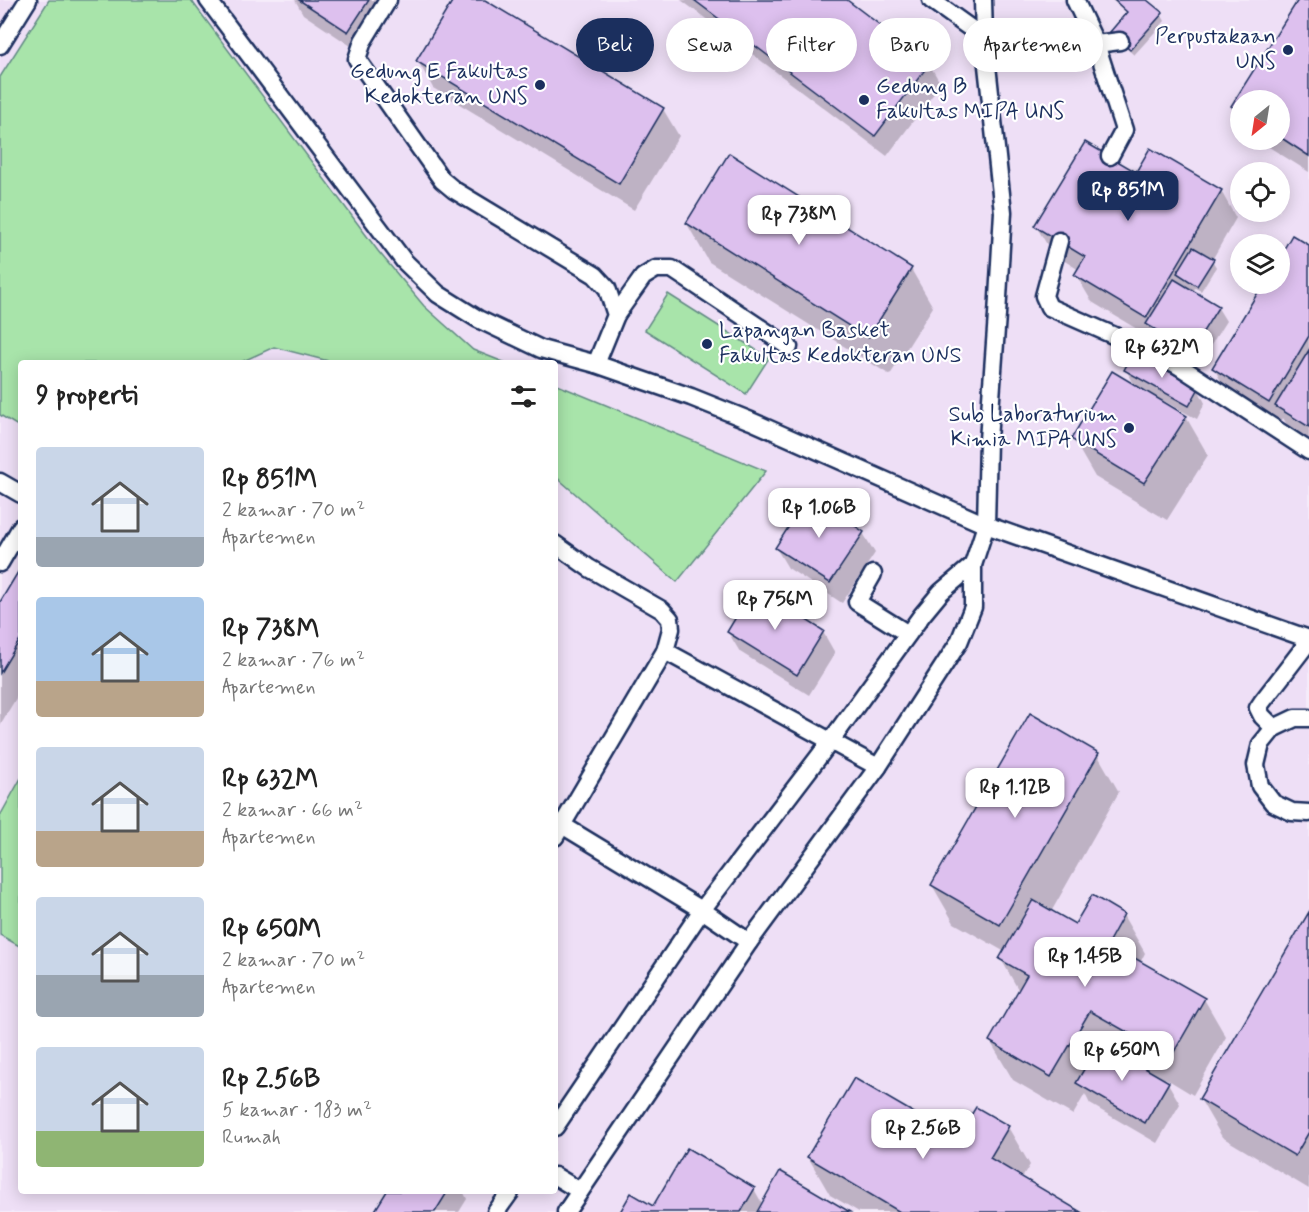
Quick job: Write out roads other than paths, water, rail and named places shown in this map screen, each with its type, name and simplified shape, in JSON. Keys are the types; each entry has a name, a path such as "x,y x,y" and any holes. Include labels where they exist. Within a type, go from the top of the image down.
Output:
{"lane":[{"path":"0,45 28,0"},
{"path":"208,0 404,261 438,294 478,319 541,349 596,364 691,397 751,420 986,525 1309,640 1258,708 1262,716 1274,728"},
{"path":"388,0 363,41 357,59 442,180 454,190 594,275 607,288 615,315"},
{"path":"931,0 963,23"},
{"path":"983,0 983,18"},
{"path":"1075,0 1084,18"},
{"path":"1103,43 1120,41"},
{"path":"1103,66 1124,130 1110,156"},
{"path":"566,1212 749,942 878,767 959,642 973,607 973,565 986,525 988,440 1003,212 988,72"},
{"path":"1059,241 1044,296 1050,307 1165,358 1309,451"},
{"path":"596,364 615,315 643,277 656,269 672,269 789,347"},
{"path":"0,482 18,492"},
{"path":"0,563 18,532"},
{"path":"558,546 598,573 662,610 669,619 671,629 664,651 559,831 702,910 749,942"},
{"path":"558,1123 702,910 830,742 908,634 941,592 973,565"},
{"path":"873,574 857,602 908,634"},
{"path":"664,651 878,767"},
{"path":"1309,718 1295,718 1274,728 1261,744 1256,765 1260,786 1273,802 1292,812 1309,813"},
{"path":"558,1178 580,1191"},
{"path":"496,1212 509,1194"}],"place":[{"name":"Perpustakaan UNS","path":"1288,50"},
{"name":"Gedung E Fakultas Kedokteran UNS","path":"540,85"},
{"name":"Gedung B Fakultas MIPA UNS","path":"864,100"},
{"name":"Lapangan Basket Fakultas Kedokteran UNS","path":"707,344"},
{"name":"Sub Laboraturium Kimia MIPA UNS","path":"1129,428"}]}
